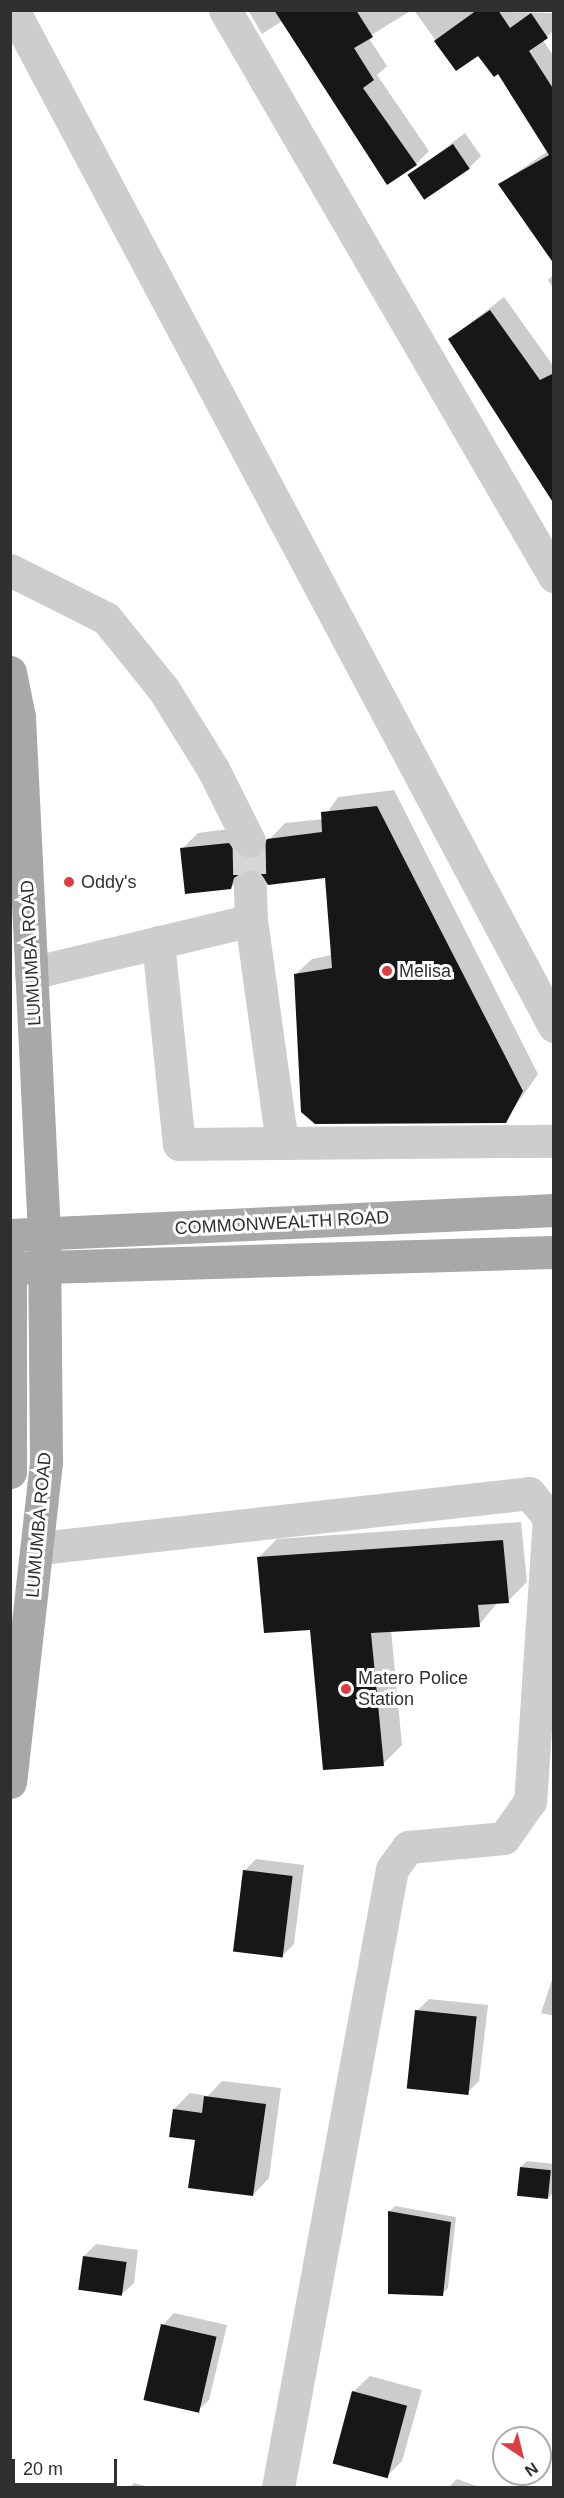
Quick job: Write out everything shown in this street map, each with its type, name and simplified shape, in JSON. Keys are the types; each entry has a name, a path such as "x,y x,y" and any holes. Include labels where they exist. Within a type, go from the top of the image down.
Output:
{"main road":[{"name":"LUMUMBA ROAD","path":"10,672 19,717 44,1234 46,1462 40,1548 10,1782"},
{"name":"COMMONWEALTH ROAD","path":"10,1235 554,1210"},
{"name":"COMMONWEALTH ROAD","path":"11,1268 554,1252"},
{"name":"LUMUMBA ROAD","path":"10,1259 10,1472"}],"street":[{"path":"13,10 554,1026"},
{"path":"225,10 554,576"},
{"path":"10,570 105,618 164,690 213,769 249,840"},
{"path":"250,887 251,920 282,1143"},
{"path":"32,973 251,920"},
{"path":"158,942 179,1144 554,1141"},
{"path":"40,1548 529,1493 551,1519 530,1801 504,1838 408,1847 392,1869 278,2487"}],"building":[{"path":"274,10 356,10 373,37 354,48 374,80 363,88 417,165 387,185"},
{"path":"477,10 498,10 510,28 531,13 548,38 529,51 554,90 554,264 498,184 549,155 498,74 494,77 478,56 456,71 434,41"},
{"path":"453,144 470,169 424,200 407,175"},
{"path":"490,310 540,380 554,373 554,504 448,339"},
{"name":"Melisa","path":"377,806 523,1091 506,1123 315,1124 301,1112 294,974 332,968 325,878 268,885 259,871 249,868 234,878 231,889 185,894 180,848 229,843 239,857 257,858 267,839 322,832 321,812"},
{"name":"Matero Police Station","path":"503,1540 509,1603 478,1605 480,1627 371,1633 384,1766 323,1770 310,1630 264,1633 257,1557"},
{"path":"243,1870 293,1876 283,1957 233,1951"},
{"path":"415,2010 477,2016 468,2095 407,2089"},
{"path":"204,2096 266,2104 253,2196 188,2188 195,2140 169,2137 173,2109 202,2113"},
{"path":"520,2167 551,2170 548,2199 517,2196"},
{"path":"388,2211 451,2222 443,2296 388,2294"},
{"path":"83,2256 127,2262 122,2296 78,2290"},
{"path":"161,2324 217,2337 199,2413 143,2400"},
{"path":"352,2391 407,2406 388,2478 333,2463"}],"tunnel":[{"path":"249,841 250,887"}],"place":[{"name":"Oddy's","path":"69,882"},
{"name":"Melisa","path":"387,971"},
{"name":"Matero Police Station","path":"346,1689"}]}
